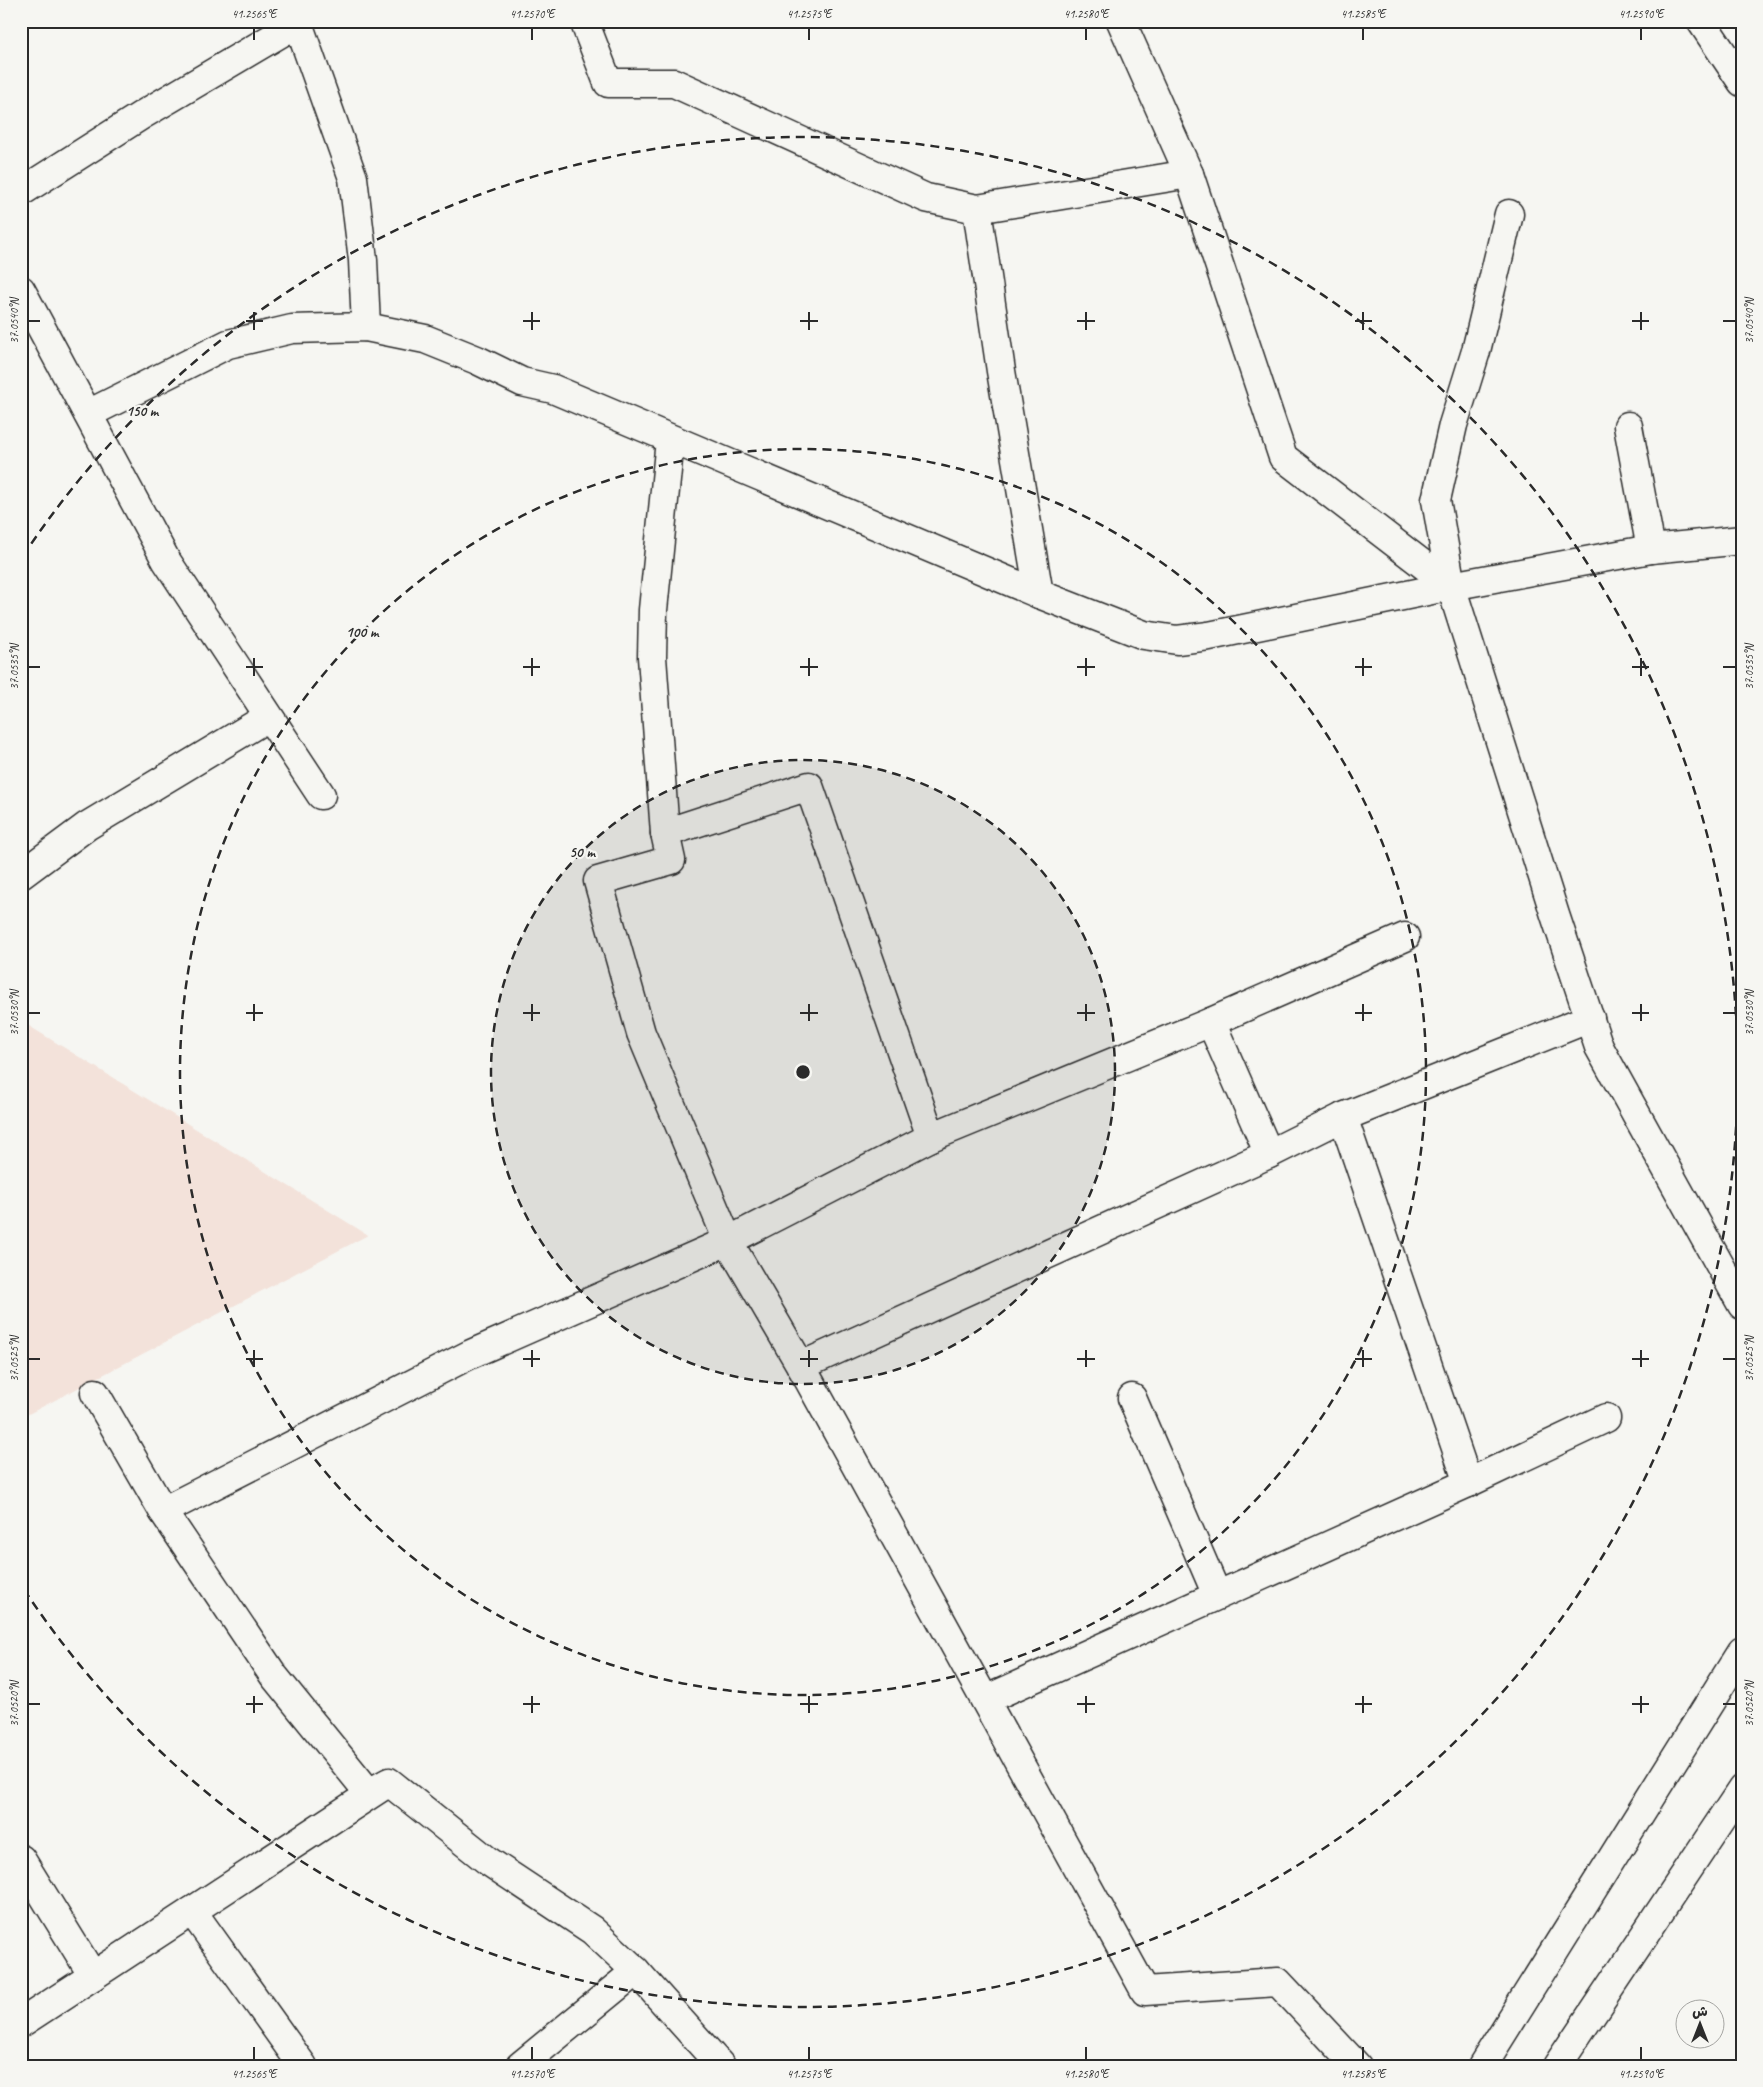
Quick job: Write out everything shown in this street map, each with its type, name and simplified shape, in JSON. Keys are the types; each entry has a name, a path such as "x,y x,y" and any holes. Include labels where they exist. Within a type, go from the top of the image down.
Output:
{"street":[{"path":"584,21 608,83 674,83 926,198 977,209 1189,174"},
{"path":"1121,21 1189,174 1284,457 1452,586"},
{"path":"1701,21 1742,82"},
{"path":"21,192 142,116 299,22 352,178 363,260 366,327"},
{"path":"977,209 1001,371 1039,594"},
{"path":"1508,214 1476,351 1452,425 1436,500 1452,586 1549,896 1599,1047 1742,1305"},
{"path":"21,290 166,560 321,796"},
{"path":"88,414 228,344 292,328 366,327 425,339 477,360 522,382 553,389 670,440 1039,594 1144,635 1177,640 1209,636 1452,586 1651,548 1742,540"},
{"path":"1628,426 1651,548"},
{"path":"670,440 653,610 652,657 665,833 671,860 598,880 641,1033 728,1241 800,1366 1145,1992 1278,1982 1346,2064"},
{"path":"21,875 87,826 268,717"},
{"path":"665,833 809,786 931,1137"},
{"path":"163,1511 471,1354 728,1241 931,1137 1211,1022 1405,937"},
{"path":"800,1366 1269,1154 1343,1117 1590,1018"},
{"path":"1211,1022 1269,1154"},
{"path":"1343,1117 1468,1483"},
{"path":"95,1393 163,1511 274,1676 369,1793 389,1782"},
{"path":"1132,1398 1217,1595"},
{"path":"985,1700 1468,1483 1606,1418"},
{"path":"1482,2066 1742,1651"},
{"path":"21,2023 389,1782"},
{"path":"389,1782 488,1862 592,1930 636,1971 721,2066"},
{"path":"1557,2066 1742,1789"},
{"path":"21,1859 93,1976"},
{"path":"192,1911 303,2066"},
{"path":"520,2066 636,1971"}],"shaded area":[{"path":"21,1021 368,1235 21,1418"}]}
